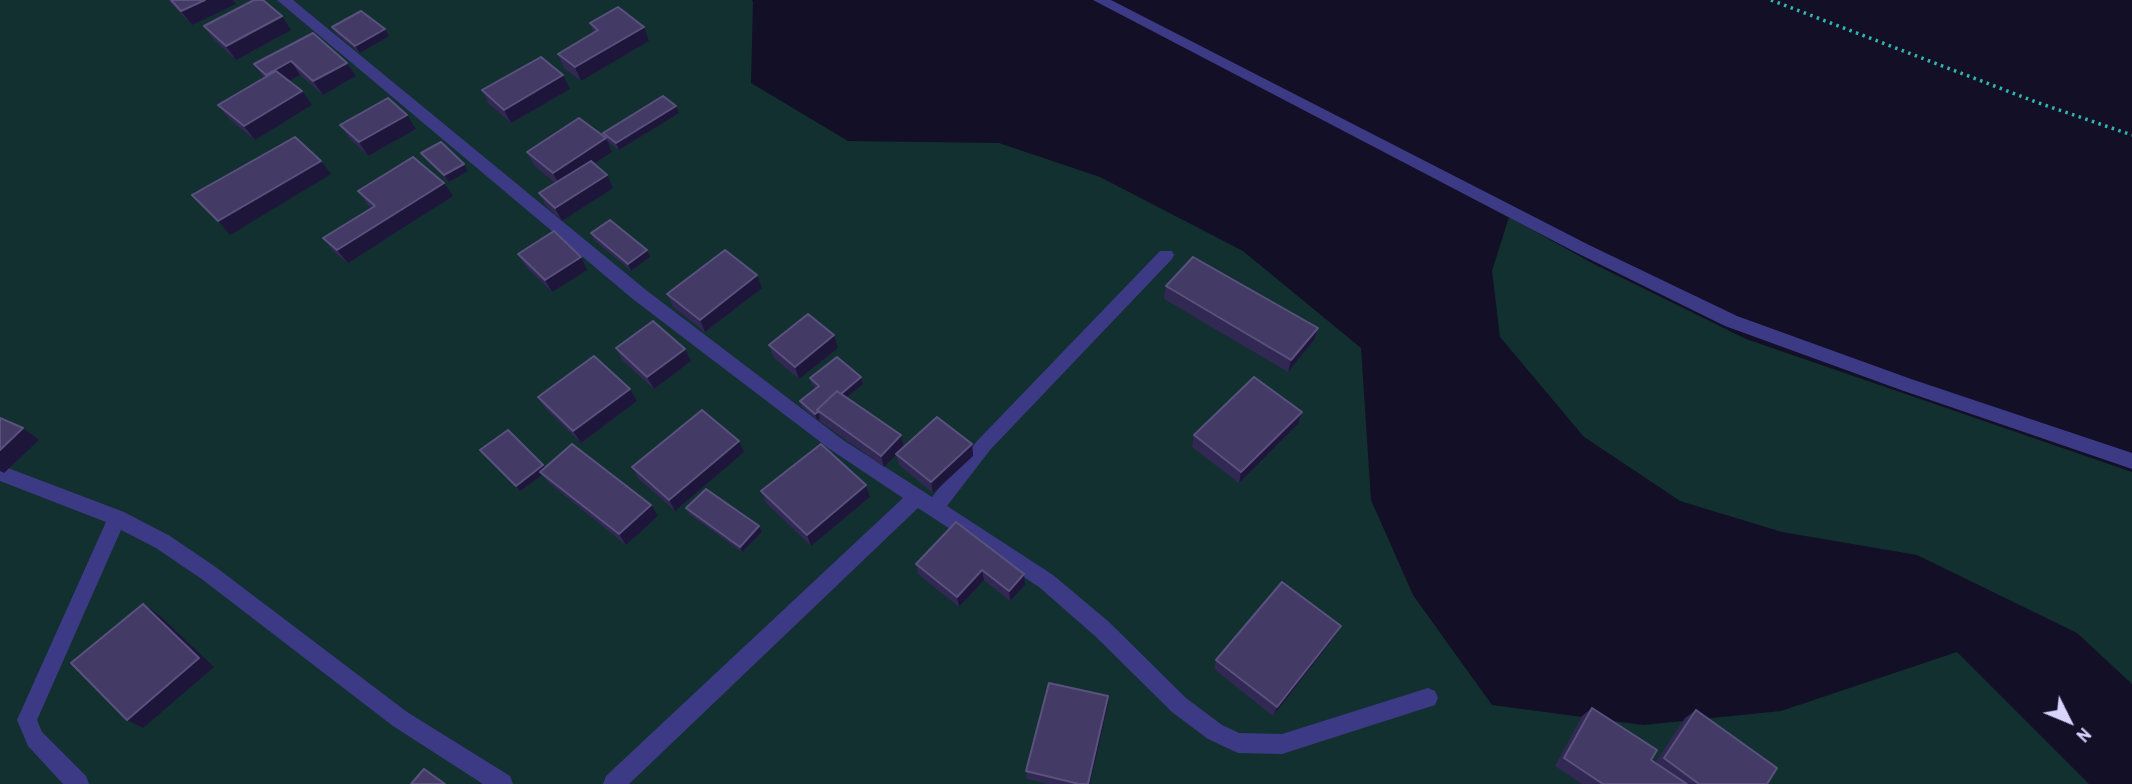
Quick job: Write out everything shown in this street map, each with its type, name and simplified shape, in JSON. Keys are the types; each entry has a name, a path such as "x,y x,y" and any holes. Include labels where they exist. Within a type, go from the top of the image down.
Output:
{"street":[{"path":"284,0 640,295 837,445 1046,581 1102,629 1201,723 1231,741 1250,745 1282,744 1428,698"},
{"path":"1100,0 1559,237 1731,321 1907,385 2132,461"},
{"path":"614,784 927,502 1166,254"},
{"path":"0,473 117,518 189,559 400,719 502,784"},
{"path":"78,784 35,739 27,720 117,518"}],"path":[{"path":"1771,0 2036,102 2132,135"}],"green space":[{"path":"0,0 751,0 751,83 848,141 999,143 1100,177 1243,251 1361,348 1371,500 1413,595 1492,705 1643,725 1781,711 1957,652 2089,784 0,784"},
{"path":"1509,217 1592,263 1746,339 2132,472 2132,684 2077,633 1917,555 1782,532 1680,501 1584,437 1500,337 1492,271"}],"building":[{"path":"171,0 205,0 181,11"},
{"path":"254,0 263,0 282,16 226,46 204,26"},
{"path":"618,7 644,27 575,67 558,54 598,30 590,23"},
{"path":"361,11 385,29 355,46 332,27"},
{"path":"313,33 347,63 313,81 291,61 266,75 254,64"},
{"path":"541,57 563,75 504,110 482,90"},
{"path":"276,71 302,91 244,126 218,105"},
{"path":"663,96 676,106 616,143 603,133"},
{"path":"388,98 407,115 359,142 340,125"},
{"path":"579,118 606,138 553,173 527,152"},
{"path":"295,137 321,161 218,221 192,195"},
{"path":"441,142 464,164 444,175 421,153"},
{"path":"413,157 444,183 337,250 323,238 375,206 358,191"},
{"path":"591,161 607,175 555,208 539,193"},
{"path":"610,220 647,250 628,264 591,233"},
{"path":"554,231 581,257 545,280 518,254"},
{"path":"725,250 757,275 700,320 667,294"},
{"path":"1193,257 1318,328 1291,360 1166,286"},
{"path":"808,314 834,335 795,367 769,345"},
{"path":"653,321 685,349 647,377 616,348"},
{"path":"594,356 630,389 573,431 538,397"},
{"path":"837,357 861,377 841,394 837,391 815,414 800,401 819,386 810,378"},
{"path":"1254,377 1302,412 1241,472 1194,435"},
{"path":"837,391 901,435 881,456 817,410"},
{"path":"702,410 739,441 669,500 632,467"},
{"path":"937,417 972,444 931,482 896,454"},
{"path":"0,418 23,428 0,450"},
{"path":"508,430 543,465 516,486 480,450"},
{"path":"572,444 651,505 619,534 540,472"},
{"path":"821,444 866,485 807,535 761,491"},
{"path":"706,489 759,526 740,547 686,508"},
{"path":"956,522 1024,574 1009,591 982,570 957,597 916,564"},
{"path":"1282,582 1341,626 1277,707 1216,660"},
{"path":"143,604 199,658 127,720 71,663"},
{"path":"1049,683 1108,696 1088,784 1026,771"},
{"path":"1592,708 1657,750 1651,760 1687,784 1603,784 1564,758"},
{"path":"1696,710 1777,768 1767,784 1699,784 1664,758"},
{"path":"424,769 445,784 411,784"}]}
